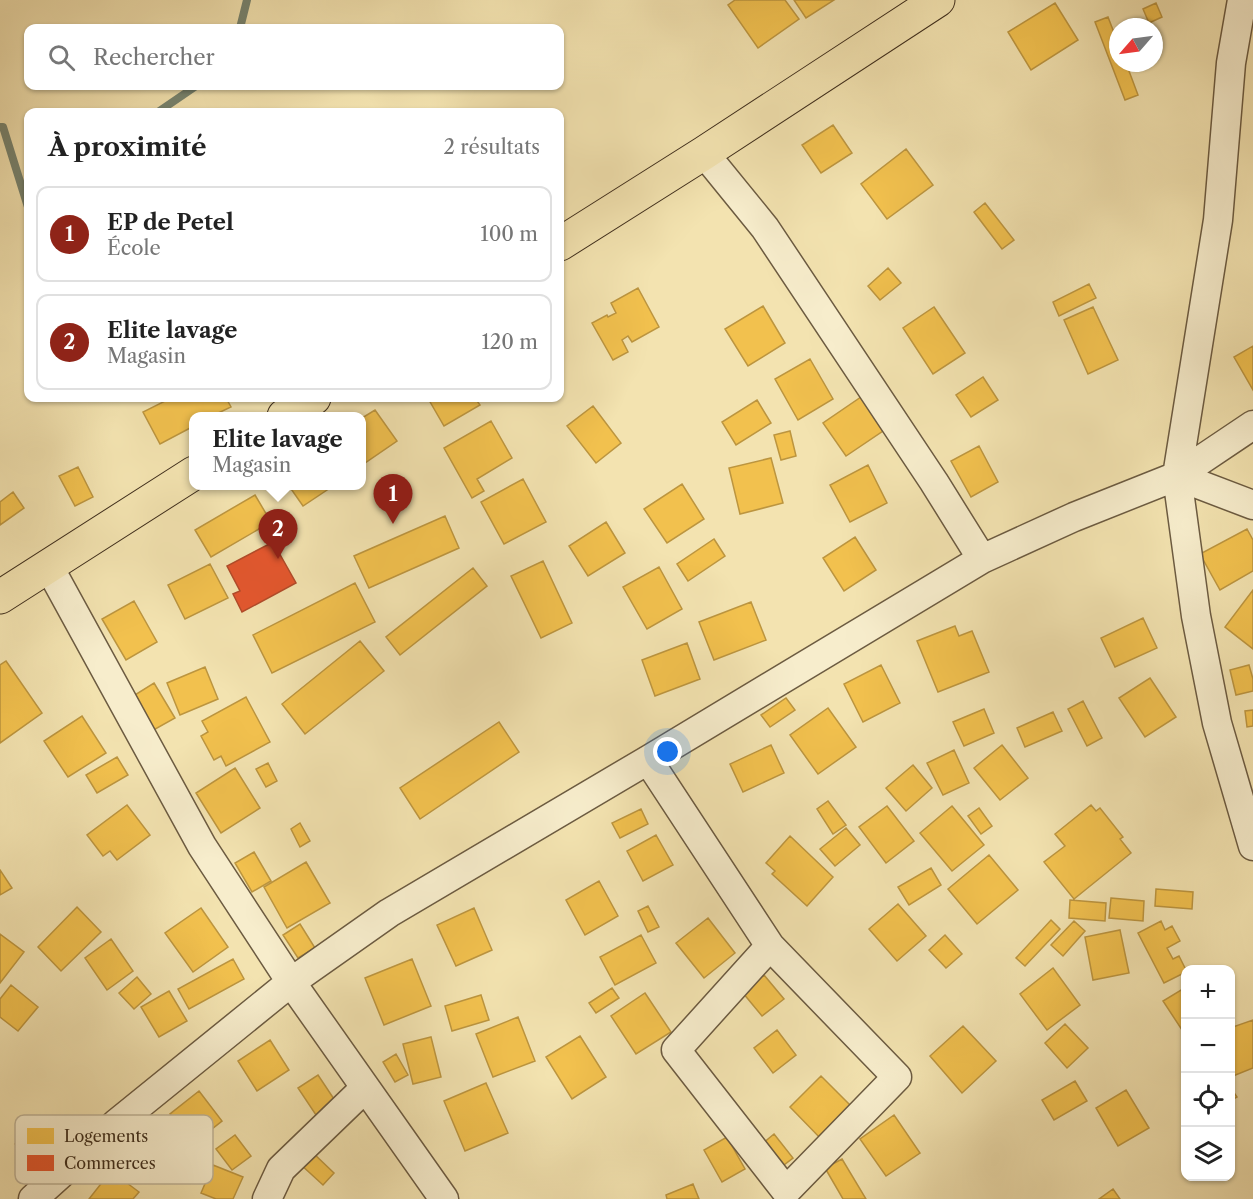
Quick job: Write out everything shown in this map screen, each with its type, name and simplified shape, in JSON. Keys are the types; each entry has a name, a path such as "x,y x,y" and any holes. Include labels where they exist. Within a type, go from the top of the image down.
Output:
{"highway":[{"path":"564,241 705,153 938,0"},
{"path":"292,412 308,402"},
{"path":"0,597 189,476"}],"street":[{"path":"1242,0 1231,63 1218,220 1177,476 1196,616 1217,723 1253,846"},
{"path":"705,153 765,228 928,472 982,559"},
{"path":"127,1115 291,982 389,913 982,559 1177,476 1253,425"},
{"path":"1177,476 1253,505"},
{"path":"48,565 202,846 291,982 444,1199"},
{"path":"648,760 770,946 897,1077 786,1191 676,1050 770,946"},
{"path":"267,1199 281,1169 365,1088"},
{"path":"33,1199 50,1184"}],"building: Logements":[{"path":"735,0 785,0 799,19 758,48 728,5"},
{"path":"794,0 834,0 806,18"},
{"path":"1055,3 1078,40 1031,70 1008,32"},
{"path":"1156,3 1162,17 1147,18 1143,9"},
{"path":"1108,17 1109,58 1095,22"},
{"path":"1114,72 1129,72 1138,95 1125,100"},
{"path":"833,125 852,153 821,173 802,145"},
{"path":"906,149 933,185 887,219 861,184"},
{"path":"985,203 1014,240 1002,249 974,212"},
{"path":"888,268 901,283 880,300 868,286"},
{"path":"1089,284 1096,298 1059,316 1053,302"},
{"path":"638,288 659,327 632,342 628,336 622,340 628,352 613,360 592,323 616,313 611,303"},
{"path":"763,306 785,343 748,366 725,329"},
{"path":"934,307 965,353 933,374 903,328"},
{"path":"1093,307 1118,360 1088,374 1064,320"},
{"path":"1253,346 1253,390 1234,357"},
{"path":"810,359 833,399 798,420 775,379"},
{"path":"983,377 998,400 971,417 956,395"},
{"path":"861,397 883,431 846,456 823,423"},
{"path":"757,400 771,423 736,445 722,422"},
{"path":"163,402 228,402 231,407 220,412 189,412 189,429 160,444 143,412"},
{"path":"430,402 478,402 480,405 444,426"},
{"path":"593,406 621,443 596,463 567,426"},
{"path":"375,410 397,441 366,462 366,416"},
{"path":"491,421 512,458 477,479 484,491 472,498 444,448"},
{"path":"790,431 796,456 781,460 774,435"},
{"path":"979,446 998,482 971,497 951,461"},
{"path":"771,458 783,503 740,514 729,468"},
{"path":"868,465 887,503 850,522 830,485"},
{"path":"78,467 93,497 75,506 59,476"},
{"path":"523,479 546,522 504,544 481,502"},
{"path":"682,484 704,519 667,543 644,509"},
{"path":"292,490 327,490 303,506"},
{"path":"13,492 24,508 0,525 0,502"},
{"path":"255,495 271,522 211,557 195,530"},
{"path":"445,516 459,548 369,588 354,556"},
{"path":"606,522 625,553 588,576 569,546"},
{"path":"1247,529 1253,540 1253,571 1220,590 1200,554"},
{"path":"855,537 876,570 844,591 823,558"},
{"path":"714,539 725,556 688,581 677,564"},
{"path":"543,561 572,623 541,638 511,576"},
{"path":"210,564 228,598 185,619 168,585"},
{"path":"659,567 682,609 647,629 623,587"},
{"path":"473,568 487,586 400,655 386,637"},
{"path":"355,583 375,622 272,673 253,635"},
{"path":"1253,590 1253,649 1225,627"},
{"path":"134,601 157,642 126,660 102,619"},
{"path":"751,602 766,640 714,660 699,622"},
{"path":"1143,618 1157,648 1115,667 1101,638"},
{"path":"955,626 959,636 972,631 989,672 938,692 917,641"},
{"path":"360,641 384,671 305,734 282,704"},
{"path":"687,643 700,679 655,696 642,660"},
{"path":"6,661 42,713 0,743 0,665"},
{"path":"881,665 900,703 863,722 844,684"},
{"path":"1249,665 1253,679 1253,691 1236,695 1230,670"},
{"path":"205,667 218,699 180,715 167,683"},
{"path":"1150,678 1176,717 1145,737 1119,698"},
{"path":"154,683 175,718 150,732 130,698"},
{"path":"246,697 270,742 226,766 221,756 214,760 201,736 208,732 202,721"},
{"path":"786,698 795,710 770,727 761,715"},
{"path":"1083,701 1102,738 1087,746 1068,709"},
{"path":"828,708 856,747 818,774 790,735"},
{"path":"984,709 994,733 964,746 953,722"},
{"path":"1253,710 1253,726 1247,727 1245,711"},
{"path":"1053,712 1062,731 1025,747 1017,728"},
{"path":"82,716 106,753 68,777 44,741"},
{"path":"499,722 519,752 420,819 400,788"},
{"path":"771,745 784,773 743,792 730,764"},
{"path":"1002,745 1028,778 1000,800 974,768"},
{"path":"954,750 969,783 943,795 927,763"},
{"path":"117,757 128,775 97,793 86,775"},
{"path":"268,763 277,781 266,787 256,769"},
{"path":"913,765 932,788 906,811 886,788"},
{"path":"235,768 260,808 221,833 196,793"},
{"path":"828,801 846,825 833,834 817,809"},
{"path":"127,805 150,835 117,860 110,851 103,856 87,835"},
{"path":"1091,805 1096,811 1100,808 1123,837 1120,839 1131,853 1074,899 1044,862 1065,846 1055,834"},
{"path":"887,806 914,841 886,863 859,827"},
{"path":"952,806 984,845 952,871 920,833"},
{"path":"979,808 992,826 981,834 968,816"},
{"path":"641,809 648,824 620,838 612,823"},
{"path":"300,823 310,841 300,847 291,829"},
{"path":"846,828 860,845 835,866 820,849"},
{"path":"656,835 673,865 643,881 627,851"},
{"path":"790,836 833,877 807,906 772,874 775,871 766,863"},
{"path":"254,852 271,881 252,892 235,863"},
{"path":"989,855 1018,890 977,924 948,889"},
{"path":"306,862 330,903 287,928 264,887"},
{"path":"931,868 941,885 909,905 898,887"},
{"path":"0,870 12,888 0,895"},
{"path":"599,881 618,916 585,935 566,900"},
{"path":"1156,889 1193,892 1192,909 1155,906"},
{"path":"1111,898 1144,901 1143,921 1109,918"},
{"path":"1070,900 1106,903 1105,921 1069,918"},
{"path":"898,904 926,936 897,961 869,929"},
{"path":"648,906 659,927 648,932 638,911"},
{"path":"77,907 101,932 61,971 38,947"},
{"path":"201,908 228,947 193,972 165,933"},
{"path":"474,908 492,950 456,966 437,925"},
{"path":"708,918 735,953 704,978 676,943"},
{"path":"1051,920 1060,929 1025,966 1016,958"},
{"path":"1074,921 1085,931 1063,956 1051,945"},
{"path":"1161,921 1165,930 1172,926 1180,941 1167,948 1173,959 1179,956 1184,965 1181,965 1181,974 1164,983 1138,933"},
{"path":"300,924 315,948 298,958 283,935"},
{"path":"1120,930 1129,973 1093,980 1085,937"},
{"path":"0,934 24,952 0,983"},
{"path":"641,935 656,963 615,985 600,957"},
{"path":"945,935 962,954 946,968 929,950"},
{"path":"111,939 133,971 107,990 85,958"},
{"path":"233,959 244,979 189,1009 178,989"},
{"path":"412,959 431,1006 384,1025 365,978"},
{"path":"1053,968 1080,1005 1047,1030 1020,994"},
{"path":"764,975 784,999 762,1016 743,993"},
{"path":"137,977 151,994 134,1009 119,993"},
{"path":"11,985 38,1007 18,1031 0,1017 0,999"},
{"path":"612,988 619,998 596,1013 589,1003"},
{"path":"1181,990 1181,1028 1163,1001"},
{"path":"169,991 187,1021 159,1037 141,1007"},
{"path":"645,993 671,1032 636,1054 611,1016"},
{"path":"481,995 489,1020 452,1031 445,1006"},
{"path":"518,1017 535,1061 493,1077 476,1034"},
{"path":"1253,1020 1253,1068 1235,1075 1235,1073 1235,1026"},
{"path":"1065,1024 1088,1048 1067,1068 1045,1043"},
{"path":"963,1026 996,1061 962,1093 930,1056"},
{"path":"777,1030 796,1055 773,1073 754,1048"},
{"path":"580,1036 606,1077 572,1099 546,1057"},
{"path":"431,1037 441,1077 413,1084 403,1044"},
{"path":"270,1040 289,1070 257,1091 238,1061"},
{"path":"396,1054 408,1075 395,1082 383,1062"},
{"path":"318,1075 338,1105 318,1118 298,1088"},
{"path":"821,1076 855,1110 824,1142 790,1107"},
{"path":"1075,1081 1087,1101 1054,1120 1042,1100"},
{"path":"486,1083 508,1133 465,1151 444,1101"},
{"path":"1126,1090 1149,1128 1118,1146 1096,1108"},
{"path":"199,1091 222,1121 213,1128 213,1115 170,1114"},
{"path":"894,1115 920,1153 886,1176 860,1139"},
{"path":"774,1134 793,1158 780,1168 762,1144"},
{"path":"235,1135 251,1156 232,1170 216,1149"},
{"path":"727,1137 745,1169 722,1182 704,1150"},
{"path":"311,1151 334,1173 323,1185 299,1163"},
{"path":"842,1159 866,1199 843,1199 825,1168"},
{"path":"213,1165 243,1177 233,1199 216,1199 201,1193 205,1184 213,1184"},
{"path":"101,1184 128,1184 139,1192 133,1199 89,1199"},
{"path":"693,1184 699,1199 667,1199 666,1195"},
{"path":"1113,1189 1120,1199 1099,1199"}],"building: Commerces":[{"path":"273,542 296,583 242,612 233,594 240,591 227,566"}],"waterway":[{"path":"241,24 247,0"},
{"path":"164,108 190,90"},
{"path":"0,127 3,127 24,194"}],"place":[{"name":"EP de Petel","path":"393,524"},
{"name":"Elite lavage","path":"278,559"}]}
